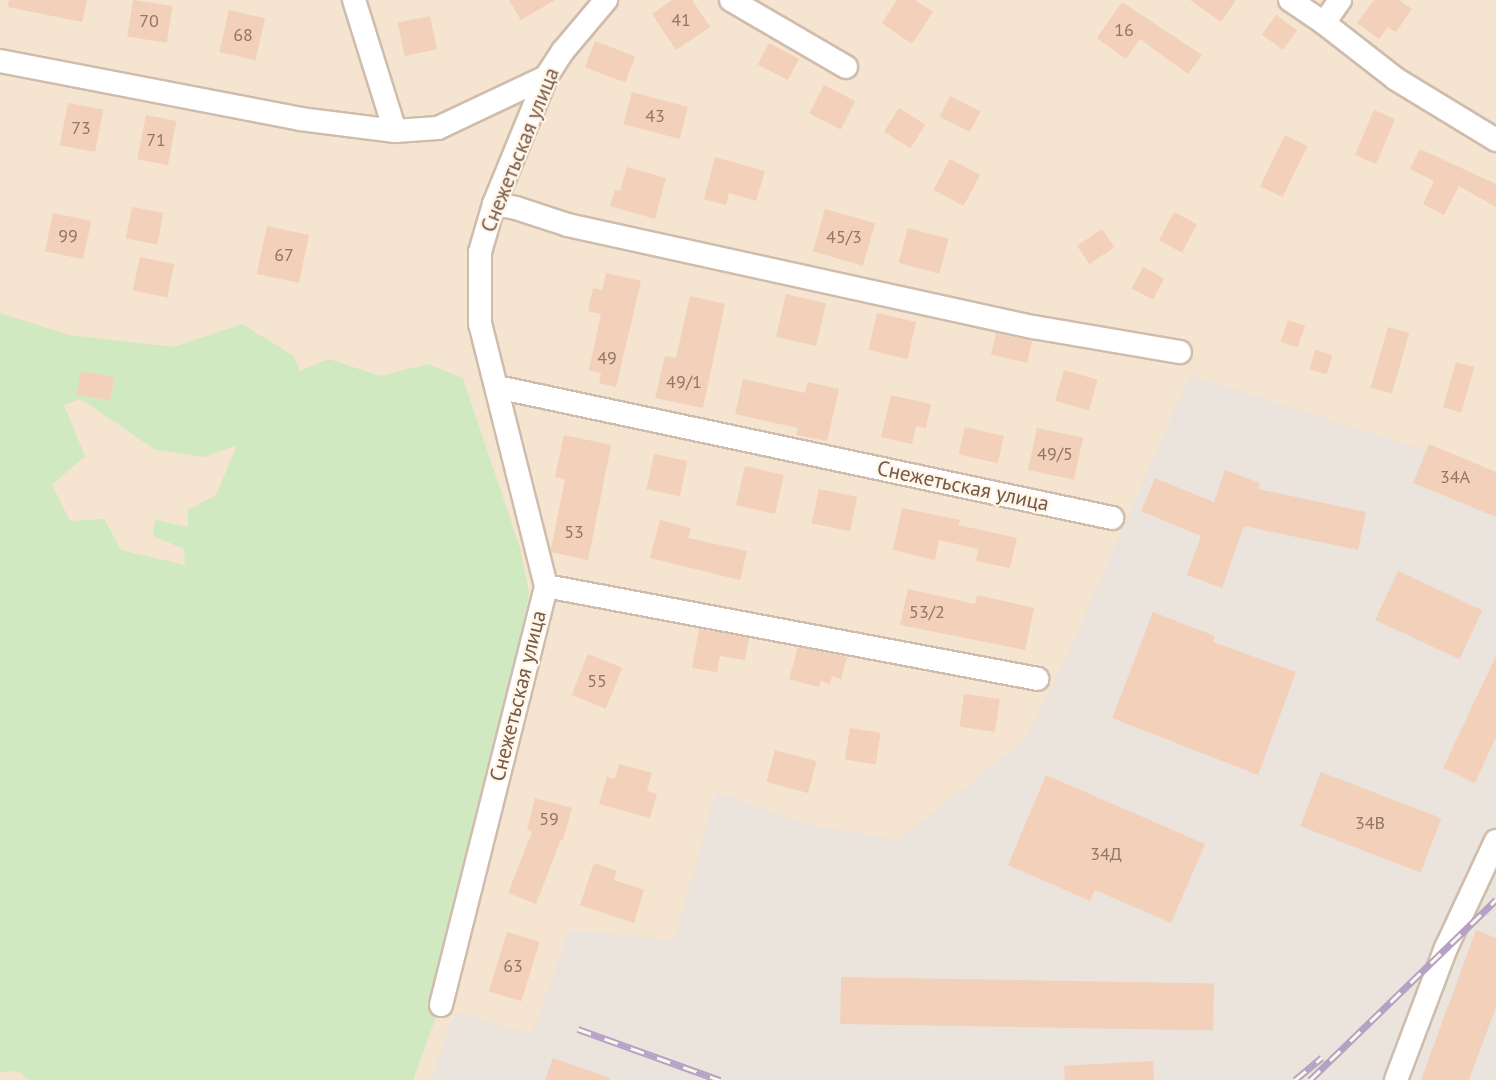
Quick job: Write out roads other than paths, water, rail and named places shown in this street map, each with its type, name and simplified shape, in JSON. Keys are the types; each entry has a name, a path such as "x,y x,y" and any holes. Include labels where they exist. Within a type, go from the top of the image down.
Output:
{"street":[{"path":"354,0 395,131"},
{"path":"731,0 846,67"},
{"path":"1290,0 1324,22 1396,79 1496,140"},
{"path":"1324,22 1340,0"},
{"name":"Снежетьская улица","path":"441,1005 546,586 480,324 480,252 494,204 546,77 600,2"},
{"path":"0,61 300,119 395,131 438,128 546,77"},
{"path":"494,204 516,208 568,225 1033,327 1180,352"},
{"name":"Снежетьская улица","path":"497,387 1112,518"},
{"path":"546,586 1037,679"},
{"path":"1396,1080 1446,948 1496,841"}],"railway":[{"path":"1310,1080 1496,900"},
{"path":"578,1029 720,1080"},
{"path":"1295,1080 1322,1057"}]}
